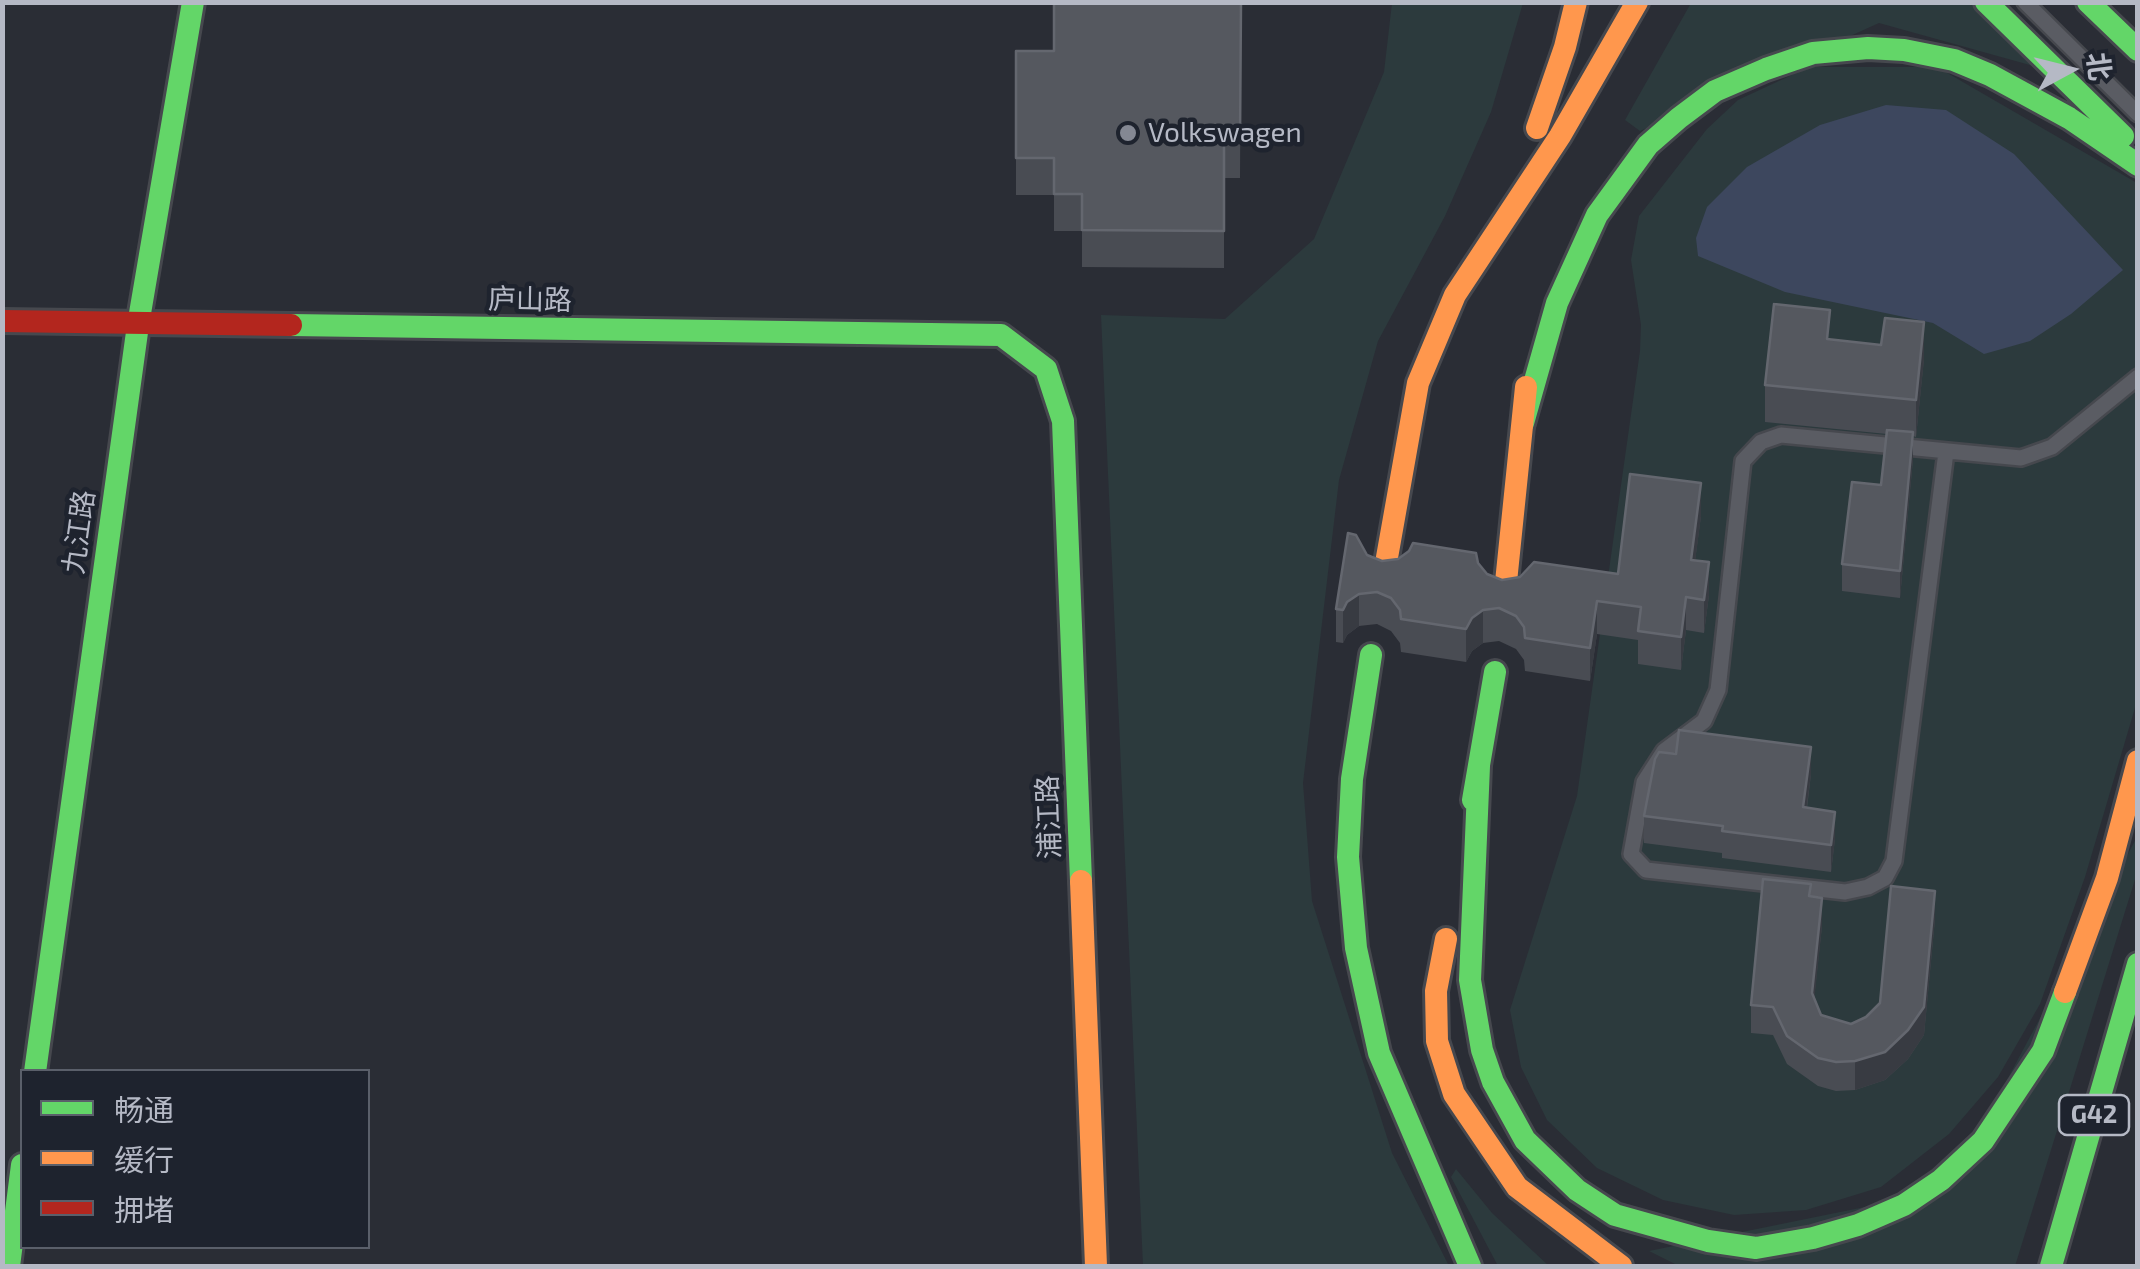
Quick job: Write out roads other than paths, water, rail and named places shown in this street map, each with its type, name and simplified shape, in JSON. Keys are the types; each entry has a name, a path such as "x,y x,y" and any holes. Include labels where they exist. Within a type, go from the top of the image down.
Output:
{"main road":[{"name":"九江路","path":"35,1069 138,325 192,2"},
{"path":"1386,562 1418,383 1455,295 1536,130 1576,2"},
{"path":"1455,295 1560,136 1637,2"},
{"path":"1986,2 2138,150"},
{"path":"2082,8 2138,50"},
{"path":"1523,422 1557,302 1597,215 1648,145 1679,118 1716,91 1766,69 1813,53 1868,48 1954,60 2070,118 2138,165"},
{"path":"1506,582 1539,289"},
{"name":"庐山路","path":"2,321 1001,335 1046,369"},
{"name":"浦江路","path":"1046,369 1063,421 1096,1266"},
{"path":"1371,656 1352,779 1348,858 1356,948 1380,1052 1470,1266"},
{"path":"1495,672 1436,991 1437,1040 1454,1094 1518,1186 1621,1266"},
{"path":"1479,766 1470,980 1482,1050 1493,1082 1525,1140 1578,1190 1615,1216 1708,1241 1756,1248 1858,1225 1904,1205 1941,1180 1982,1141 2042,1050 2107,878 2138,761"},
{"path":"1348,858 1370,951 1391,1006"},
{"name":"G42","path":"2051,1266 2138,964"},
{"path":"8,1266 20,1179"}],"lane":[{"path":"2026,2 2138,114"},
{"path":"2082,8 2101,38"},
{"path":"1946,452 1894,861 1885,878 1844,892 1646,870 1632,854 1644,782 1664,751 1704,721 1718,690 1743,461 1761,442 1781,435 2021,458 2052,447 2138,377"}],"water":[{"path":"1886,105 1946,110 2014,154 2123,270 2071,314 2030,341 1984,354 1933,323 1785,292 1698,256 1696,238 1707,207 1747,167 1820,125"}],"place":[{"name":"Volkswagen","path":"1128,133"}]}
